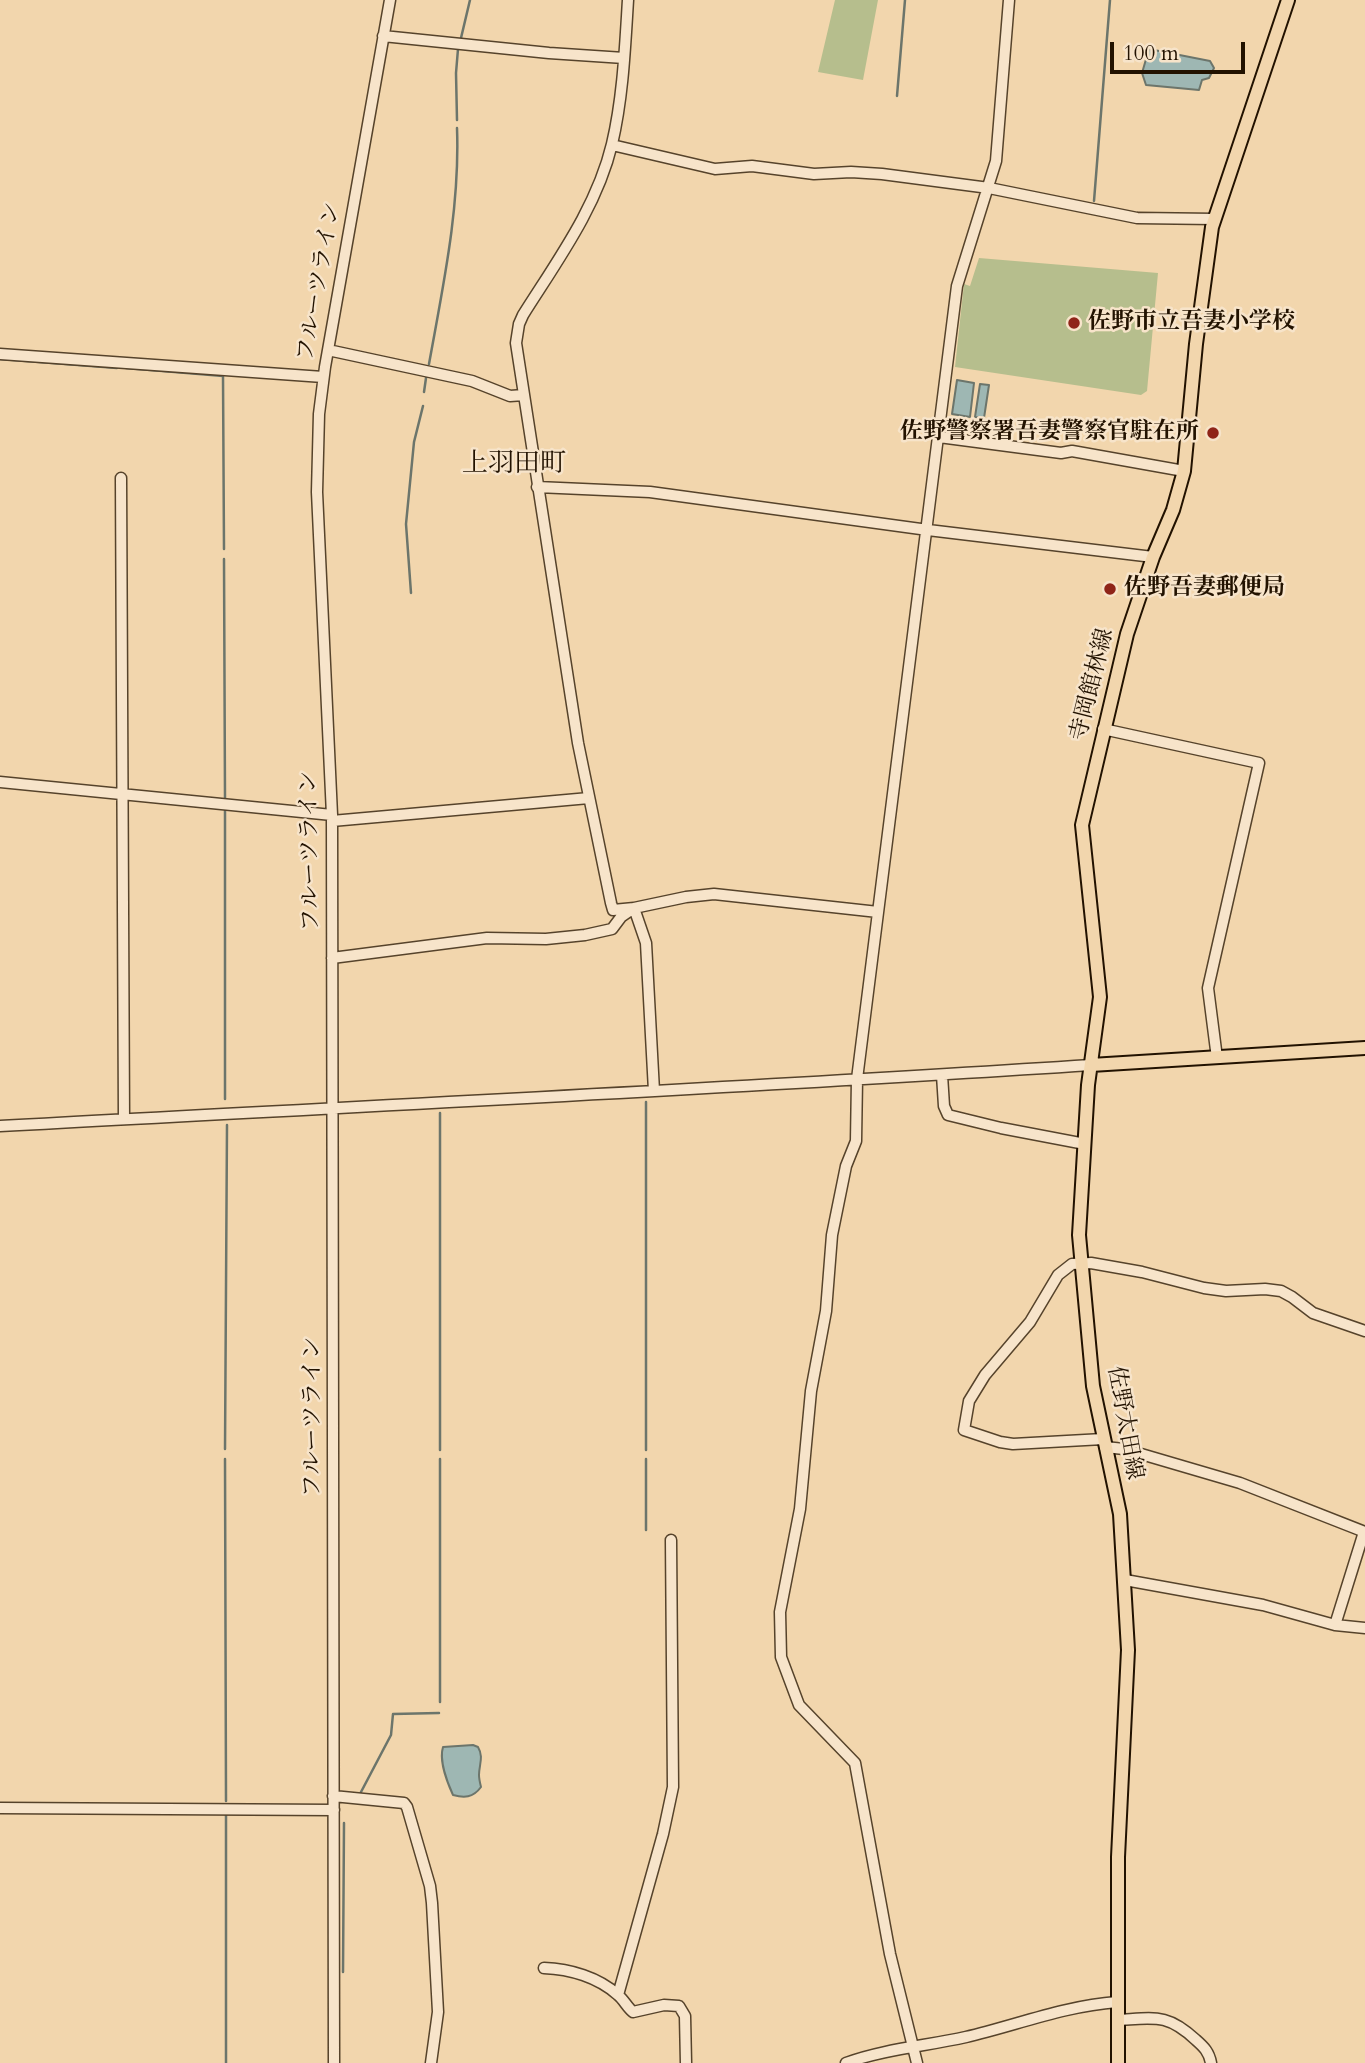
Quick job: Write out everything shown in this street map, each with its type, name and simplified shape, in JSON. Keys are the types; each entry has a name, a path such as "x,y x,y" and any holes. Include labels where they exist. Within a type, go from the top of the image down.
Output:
{"main road":[{"name":"寺岡館林線","path":"1091,1065 1100,986 1082,825 1127,634 1153,557 1173,510 1184,471 1196,344 1215,219 1289,0"},
{"path":"1091,1065 1365,1048"},
{"name":"佐野太田線","path":"1091,1065 1079,1235 1093,1386 1120,1514 1128,1650 1118,1857 1118,2063"}],"street":[{"name":"フルーツライン","path":"334,2063 332,818 317,492 317,436 323,377 390,0"},
{"path":"628,0 622,86 612,145 595,193 562,256 519,324 516,342 578,743 613,910 715,894 878,912"},
{"path":"917,2063 890,1954 855,1763 799,1705 781,1657 780,1612 800,1509 811,1391 827,1311 832,1235 846,1166 856,1140 857,1079 957,286 996,161 1009,0"},
{"path":"383,36 624,58"},
{"path":"612,145 715,169 752,166 814,174 882,174 989,188 1137,218 1215,219"},
{"path":"328,351 472,381 510,396 524,395"},
{"path":"0,354 323,377"},
{"path":"939,437 1061,453 1072,451 1184,471"},
{"path":"121,478 124,1119"},
{"path":"537,487 650,492 1153,557"},
{"path":"1103,729 1259,763 1208,988 1217,1058"},
{"path":"0,782 332,818 590,799"},
{"path":"332,958 487,938 546,939 585,935 612,929 621,917 634,908"},
{"path":"634,908 646,943 654,1091"},
{"path":"0,1126 1091,1065"},
{"path":"942,1074 944,1106 948,1115 1085,1144"},
{"path":"1335,1625 1365,1532 1240,1483 1104,1443 1013,1444 964,1430 969,1401 985,1375 1030,1322 1059,1275 1072,1264 1081,1262 1142,1272 1204,1289 1281,1291 1313,1313 1365,1331"},
{"path":"618,1995 663,1834 673,1787 671,1541"},
{"path":"1125,1580 1263,1605 1335,1625 1365,1628"},
{"path":"333,1796 404,1803 408,1807 430,1886 432,1903 438,2012 431,2063"},
{"path":"0,1808 334,1810"},
{"path":"544,1968 579,1973 600,1982 618,1995 633,2012 669,2005 681,2008 685,2016 686,2063"},
{"path":"846,2063 884,2052 966,2037 1072,2007 1117,2002"},
{"path":"1117,2020 1166,2018 1183,2028 1206,2049 1211,2063"}],"green space":[{"path":"835,0 878,0 863,80 818,72"},
{"path":"979,258 1158,273 1147,391 1141,395 955,367 964,284 970,286"}],"water":[{"path":"1149,49 1210,61 1214,68 1209,78 1202,80 1199,90 1146,85 1142,73"},
{"path":"957,380 974,383 970,417 952,414"},
{"path":"980,384 989,385 984,418 975,417"},
{"path":"443,1747 478,1747 481,1754 481,1787 468,1796 453,1795 443,1764"}],"waterway":[{"path":"461,38 470,0"},
{"path":"897,96 905,0"},
{"path":"1094,201 1110,0"},
{"path":"457,120 458,49"},
{"path":"429,364 453,217 457,128"},
{"path":"0,359 117,368"},
{"path":"126,368 223,376 224,549"},
{"path":"424,392 426,378"},
{"path":"411,593 406,524 414,442 423,406"},
{"path":"224,559 225,799"},
{"path":"225,811 225,1099"},
{"path":"646,1102 646,1450"},
{"path":"440,1113 440,1450"},
{"path":"225,1449 227,1125"},
{"path":"225,1459 226,1801"},
{"path":"440,1459 440,1702"},
{"path":"646,1459 646,1530"},
{"path":"361,1792 391,1735 393,1714 439,1713"},
{"path":"226,1813 226,2063"},
{"path":"343,1972 344,1823"}],"place":[{"name":"佐野市立吾妻小学校","path":"1074,323"},
{"name":"佐野警察署吾妻警察官駐在所","path":"1213,433"},
{"name":"佐野吾妻郵便局","path":"1110,589"}],"district":[{"name":"上羽田町","path":"514,465"}]}
